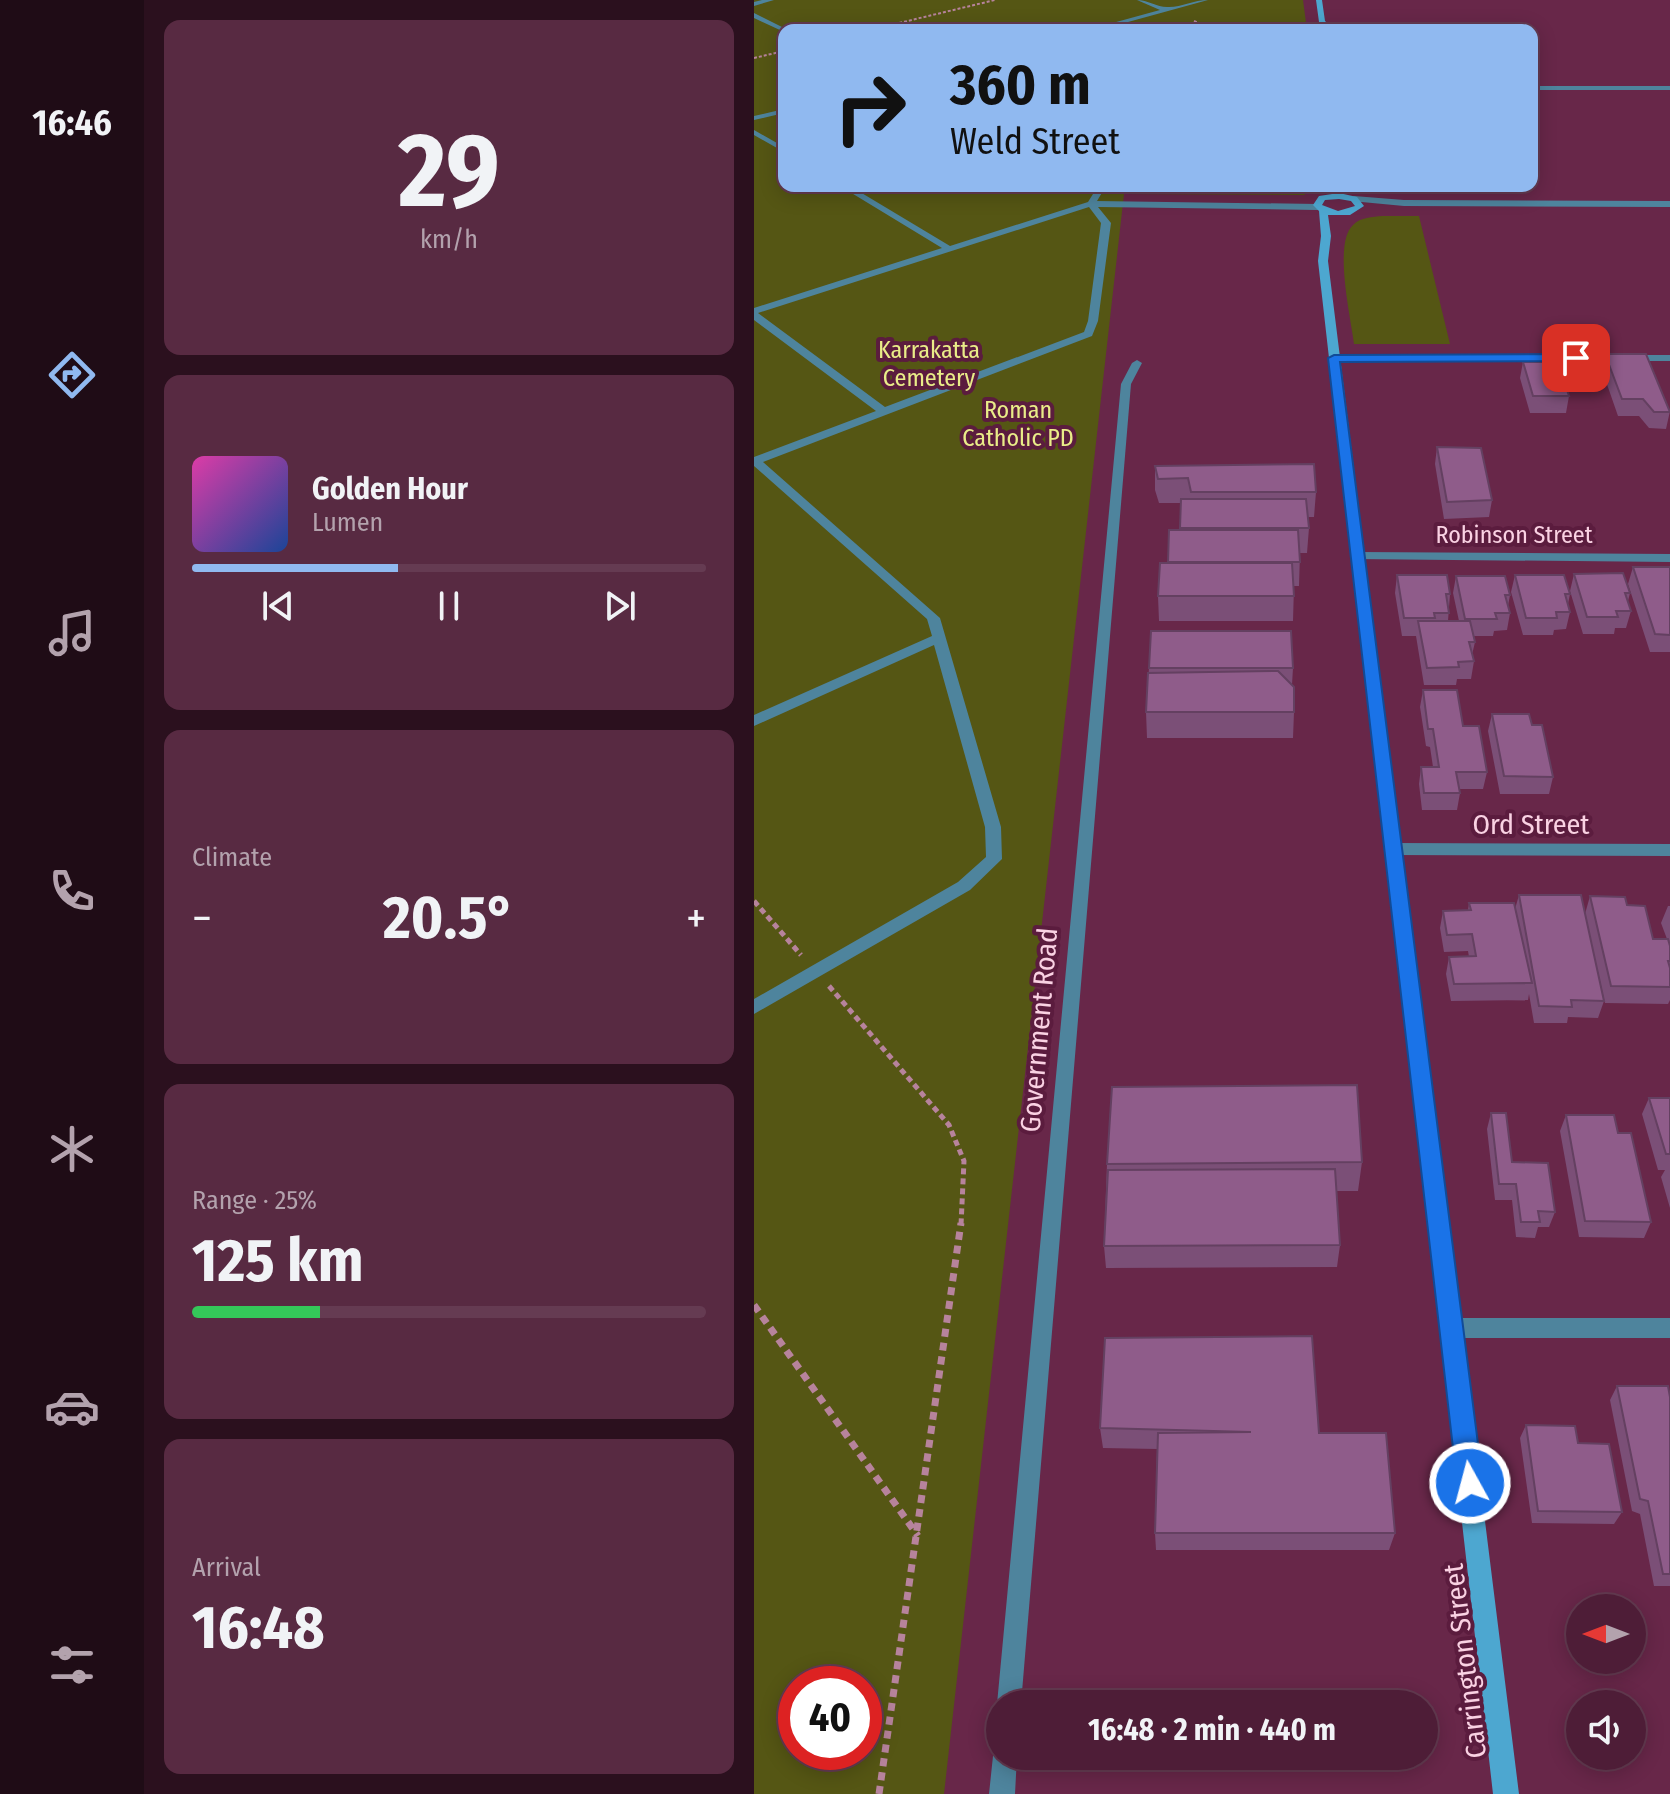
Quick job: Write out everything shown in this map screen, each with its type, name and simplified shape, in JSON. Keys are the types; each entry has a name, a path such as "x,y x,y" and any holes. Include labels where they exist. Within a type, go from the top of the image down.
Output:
{"street":[{"path":"754,4 771,0"},
{"path":"1140,0 1166,10"},
{"path":"1114,24 1205,0"},
{"path":"1319,0 1324,24"},
{"path":"754,15 778,27"},
{"path":"1538,88 1670,88"},
{"path":"754,118 778,112"},
{"path":"754,132 778,146"},
{"path":"854,192 949,249"},
{"path":"1091,204 1098,192"},
{"path":"1320,206 1338,192"},
{"path":"1347,192 1354,202"},
{"path":"1334,196 1354,202 1670,204"},
{"path":"1326,236 1354,202"},
{"path":"754,1007 964,886 994,859 993,827 933,618 754,461 1088,334 1093,321 1106,223 1091,204"},
{"path":"754,313 1091,204 1291,204 1320,206 1344,213"},
{"name":"Carrington Street","path":"1320,206 1326,236 1323,261 1334,358 1506,1794"},
{"path":"754,313 884,412"},
{"path":"1334,358 1670,358"},
{"name":"Government Road","path":"1010,1690 1126,384 1137,363"},
{"name":"Robinson Street","path":"1358,556 1670,558"},
{"path":"754,721 939,638"},
{"name":"Ord Street","path":"1392,849 1670,850"},
{"path":"1452,1328 1670,1328"},
{"path":"1002,1794 1004,1770"}],"path":[{"path":"895,24 995,0"},
{"path":"754,58 778,52"},
{"path":"754,901 900,1064 949,1125 964,1161 960,1242 879,1794"},
{"path":"754,1305 918,1536"}],"green space":[{"name":"Karrakatta Cemetery","path":"754,0 1303,0 1306,24 778,24 778,192 1308,192 1304,195 1124,194 944,1794 754,1794"},
{"path":"1383,216 1419,216 1450,344 1354,344 1344,264 1347,234 1360,220"}],"building":[{"path":"1605,354 1646,354 1670,412 1654,412 1643,399 1622,399"},
{"path":"1523,362 1551,362 1553,368 1560,368 1569,396 1533,396"},
{"path":"1437,447 1481,448 1492,500 1447,502"},
{"path":"1314,464 1316,492 1191,492 1188,478 1158,479 1155,466"},
{"path":"1181,499 1306,499 1309,528 1180,528"},
{"path":"1169,530 1298,530 1300,562 1168,562"},
{"path":"1160,563 1292,563 1294,596 1158,596"},
{"path":"1633,567 1670,567 1670,635 1655,634"},
{"path":"1623,573 1630,593 1625,593 1631,611 1616,611 1618,617 1587,617 1574,574"},
{"path":"1397,575 1447,575 1449,613 1434,613 1435,618 1404,618"},
{"path":"1515,575 1564,575 1570,594 1565,594 1570,612 1556,612 1557,618 1526,618"},
{"path":"1456,576 1505,576 1510,595 1505,595 1510,613 1495,613 1497,619 1465,619"},
{"path":"1418,621 1470,621 1475,642 1469,642 1474,661 1458,662 1459,667 1427,668"},
{"path":"1151,631 1291,631 1293,668 1149,668"},
{"path":"1278,671 1294,687 1294,712 1146,712 1148,673"},
{"path":"1423,690 1457,690 1463,726 1479,726 1487,772 1456,772 1460,793 1424,793 1421,767 1439,767 1433,729 1428,729"},
{"path":"1492,714 1529,714 1532,725 1542,725 1553,777 1504,776"},
{"path":"1519,895 1581,895 1604,1001 1571,1000 1572,1007 1539,1006"},
{"path":"1590,896 1625,897 1627,905 1645,906 1653,939 1668,939 1670,987 1611,986"},
{"path":"1469,903 1514,903 1532,983 1454,984 1449,957 1476,956 1472,934 1447,935 1443,911 1471,910"},
{"path":"1357,1085 1362,1162 1107,1164 1112,1087"},
{"path":"1649,1098 1670,1098 1670,1154 1666,1154"},
{"path":"1491,1113 1506,1113 1512,1162 1548,1163 1555,1212 1538,1211 1540,1222 1521,1222 1516,1184 1499,1184"},
{"path":"1566,1115 1614,1115 1618,1133 1631,1133 1651,1222 1585,1221"},
{"path":"1335,1169 1340,1245 1104,1246 1108,1170"},
{"path":"1312,1336 1319,1433 1386,1433 1395,1533 1155,1533 1158,1433 1251,1432 1100,1428 1105,1338"},
{"path":"1617,1386 1668,1386 1670,1574 1663,1574 1648,1501 1640,1499"},
{"path":"1526,1425 1575,1426 1578,1443 1609,1444 1622,1512 1538,1511"}],"route":[{"path":"1470,1483 1334,358 1576,358"}],"park label":[{"name":"Roman Catholic PD","path":"1018,424"}]}
